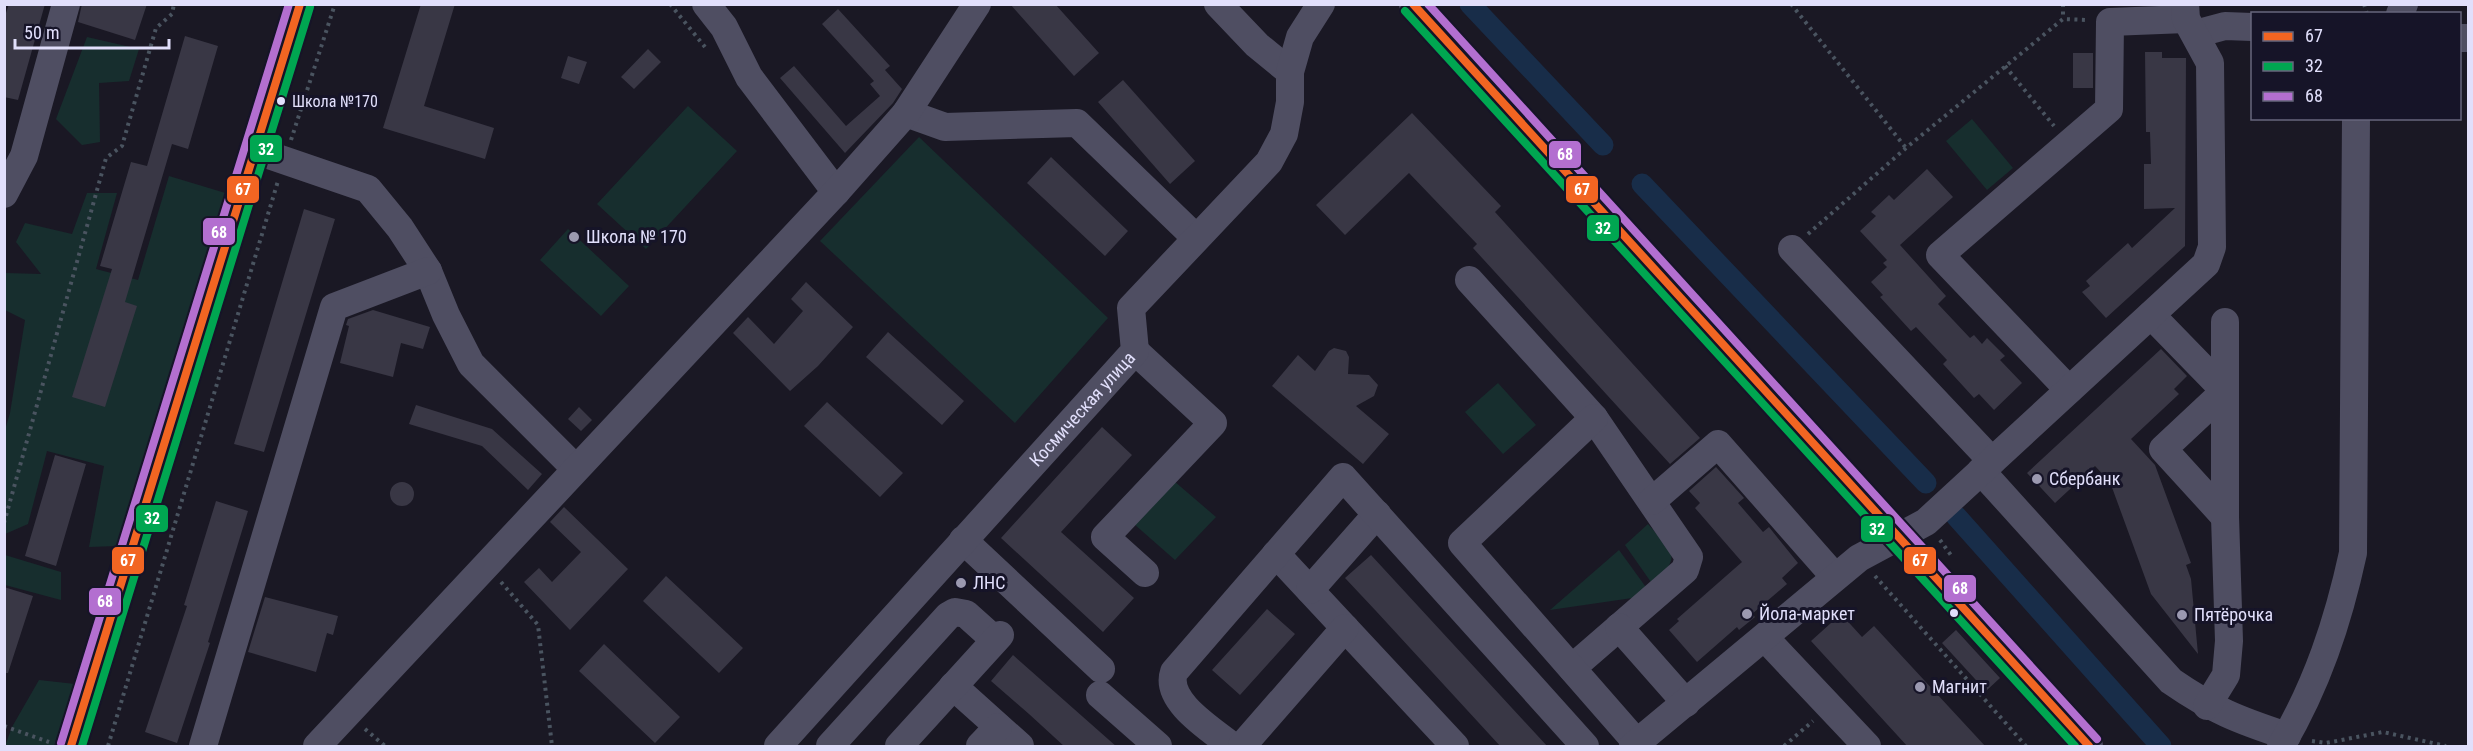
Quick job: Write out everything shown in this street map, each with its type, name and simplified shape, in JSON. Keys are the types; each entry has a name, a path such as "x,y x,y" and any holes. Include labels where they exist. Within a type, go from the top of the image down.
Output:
{"street":[{"path":"4,194 24,156 66,4"},
{"path":"71,747 300,4"},
{"path":"706,4 724,27 749,77 836,192"},
{"path":"1218,4 1257,45 1290,72"},
{"name":"Космическая улица","path":"778,747 1135,351 1131,308 1269,162 1284,134 1290,102 1290,72 1300,37 1321,4"},
{"path":"1413,4 2089,747"},
{"path":"317,747 575,468 836,192 906,113 967,8"},
{"path":"1594,418 1462,543 1572,668 1635,745 1859,558 1926,522 2206,264 2212,247 2210,63 2189,19"},
{"path":"2069,390 1940,255 2109,109 2110,22 2189,19 2225,26 2251,27"},
{"path":"906,113 945,127 1077,123 1196,238"},
{"path":"1792,249 1987,466 2171,681 2207,706 2284,741 2312,687 2340,613 2353,553 2356,120"},
{"path":"254,150 368,189 400,228 428,271 446,315 471,364 575,468"},
{"path":"203,747 334,307 428,271"},
{"path":"1468,280 1594,418 1686,550 1688,564 1572,668"},
{"path":"2151,315 2225,391"},
{"path":"2207,706 2226,675 2229,641 2225,517 2225,322"},
{"path":"1135,351 1213,423 1106,537 1145,573"},
{"path":"2225,391 2163,449 2225,517"},
{"path":"1652,501 1718,444 1834,578"},
{"path":"1232,747 1177,699 1172,689 1174,672 1343,477 1585,747"},
{"path":"1311,590 1377,514"},
{"path":"963,540 1101,682 1158,747"},
{"path":"1276,554 1455,747"},
{"path":"830,747 948,616 955,612 966,614 998,637 899,747"},
{"path":"1619,627 1686,703"},
{"path":"1242,747 1345,628"},
{"path":"1765,638 1867,747"},
{"path":"953,687 989,737 1020,747"}],"path":[{"path":"4,523 106,158 122,146 156,28 172,14 174,4"},
{"path":"108,747 334,4"},
{"path":"1791,4 1906,148"},
{"path":"2063,4 2063,19"},
{"path":"1792,249 1906,148 2063,19 2110,22"},
{"path":"2005,66 2069,144"},
{"path":"1859,558 2026,747"},
{"path":"485,565 538,625 552,747"},
{"path":"1784,747 1829,706"},
{"path":"4,726 60,747"},
{"path":"2284,741 2326,743 2383,732 2446,747"}],"green space":[{"path":"87,37 139,49 129,81 99,83 100,142 82,145 56,119"},
{"path":"688,106 737,151 646,249 597,204"},
{"path":"1972,119 2013,168 1987,190 1946,141"},
{"path":"919,137 1108,318 1015,423 820,241"},
{"path":"169,176 232,195 117,546 89,547 104,466 47,451 28,524 5,534 5,430 10,413 25,320 5,310 5,273 41,274 16,242 25,223 72,234 87,193 117,193 96,269 138,280"},
{"path":"568,229 629,286 601,316 540,260"},
{"path":"1498,383 1536,425 1503,454 1465,412"},
{"path":"1174,481 1216,517 1175,560 1134,524"},
{"path":"1648,524 1664,541 1671,554 1668,566 1653,585 1625,545"},
{"path":"1619,550 1648,590 1639,597 1550,610"},
{"path":"5,555 61,572 61,600 5,585"},
{"path":"39,680 75,684 54,746 5,746 12,727"}],"building":[{"path":"9,4 45,4 18,100 4,97 4,19"},
{"path":"82,4 147,4 135,40 78,22"},
{"path":"421,4 455,4 424,106 494,128 485,159 383,128"},
{"path":"1010,4 1055,4 1099,53 1074,76"},
{"path":"838,9 890,66 885,70 902,89 893,103 845,153 780,78 794,66 846,126 880,96 870,84 874,81 822,24"},
{"path":"185,36 218,46 188,149 172,144 125,302 137,306 105,407 72,397 112,269 100,266 131,162 147,166"},
{"path":"648,49 661,62 634,89 621,77"},
{"path":"2145,52 2162,52 2162,58 2186,58 2185,246 2106,318 2082,292 2090,286 2086,281 2128,243 2132,248 2175,208 2144,209 2144,164 2151,164 2150,132 2146,132"},
{"path":"2073,53 2093,53 2093,88 2073,88"},
{"path":"568,56 587,62 579,84 561,78"},
{"path":"1123,80 1195,161 1170,184 1098,102"},
{"path":"1412,113 1501,206 1495,212 1700,438 1670,464 1473,248 1477,244 1409,173 1345,235 1316,205"},
{"path":"1051,157 1128,231 1105,256 1027,183"},
{"path":"1927,169 1953,197 1900,245 1946,296 1938,304 1970,338 1974,335 1982,344 1987,338 2005,356 2000,360 2022,383 1994,410 1979,394 1974,398 1943,364 1947,360 1916,327 1911,331 1880,297 1883,295 1871,282 1887,267 1883,263 1887,260 1860,231 1876,216 1871,212 1889,195 1894,200"},
{"path":"304,209 335,219 264,452 234,444"},
{"path":"806,282 853,327 818,366 790,391 733,333 748,317 774,344 803,311 791,299"},
{"path":"373,310 430,327 423,349 401,343 393,377 340,363 349,326 346,325 348,319"},
{"path":"888,332 964,401 942,425 866,357"},
{"path":"1334,348 1346,351 1349,357 1348,374 1369,375 1378,385 1374,396 1356,406 1389,434 1363,464 1272,386 1298,355 1315,371 1329,351"},
{"path":"2161,349 2187,376 2174,389 2179,394 2131,439 2155,465 2191,563 2186,565 2191,579 2198,654 2151,594 2110,482 2095,466 2055,503 2027,473"},
{"path":"827,402 903,473 880,497 804,426"},
{"path":"416,405 492,429 542,474 528,490 482,446 409,424"},
{"path":"579,407 592,420 581,431 568,419"},
{"path":"1102,427 1132,455 1061,532 1134,598 1103,632 1001,538"},
{"path":"55,455 86,464 56,566 25,556"},
{"path":"1716,467 1744,498 1738,503 1763,532 1769,527 1798,563 1782,578 1787,584 1752,614 1755,617 1739,630 1737,627 1697,662 1669,630 1679,621 1677,619 1742,562 1695,508 1700,503 1689,491"},
{"path":"402,482 411,485 414,494 411,503 402,506 393,503 390,494 393,485"},
{"path":"216,501 248,511 208,642 210,643 177,743 145,732 187,606 184,605"},
{"path":"564,507 628,569 570,630 524,582 539,568 552,582 581,552 550,522"},
{"path":"1371,555 1548,747 1501,747 1345,578"},
{"path":"666,576 743,648 719,673 643,601"},
{"path":"4,587 33,596 8,673 4,673"},
{"path":"265,597 338,616 333,635 327,633 316,672 248,652"},
{"path":"1267,609 1295,634 1240,695 1212,670"},
{"path":"1841,614 1862,637 1874,626 1986,747 1908,747 1811,641"},
{"path":"1956,630 2000,678 1986,691 1942,643"},
{"path":"604,644 680,717 655,743 579,671"},
{"path":"1013,655 1117,747 1065,747 991,681"}],"waterway":[{"path":"1470,4 1603,145"},
{"path":"1642,184 1926,483"},
{"path":"1956,516 2161,746"}],"transit line":[{"name":"68","path":"61,743 289,4"},
{"name":"67","path":"71,746 300,4"},
{"name":"67","path":"1413,4 2089,746"},
{"name":"68","path":"1428,4 2097,739"},
{"name":"32","path":"82,746 310,7"},
{"name":"32","path":"1405,11 2075,746"}],"place":[{"name":"Школа №170","path":"281,101"},
{"name":"Школа № 170","path":"574,237"},
{"name":"Сбербанк","path":"2037,479"},
{"name":"ЛНС","path":"961,583"},
{"name":"Йола-маркет","path":"1747,614"},
{"name":"Пятёрочка","path":"2182,615"},
{"name":"Магнит","path":"1920,687"}]}
